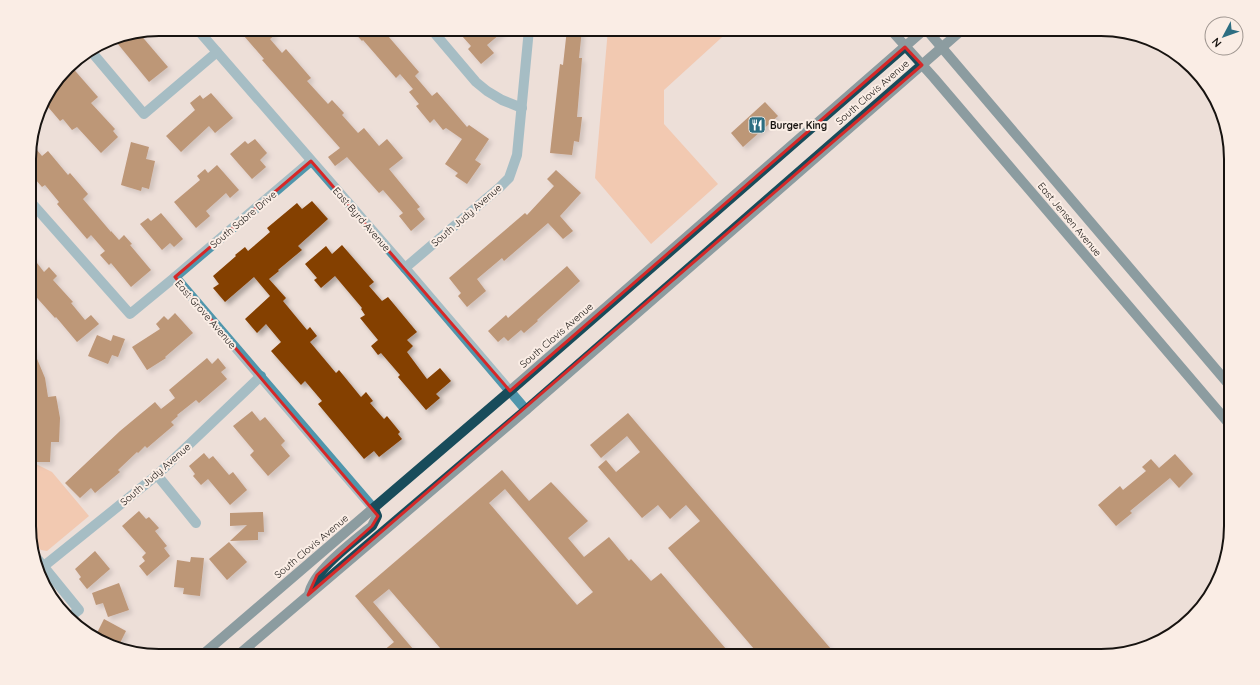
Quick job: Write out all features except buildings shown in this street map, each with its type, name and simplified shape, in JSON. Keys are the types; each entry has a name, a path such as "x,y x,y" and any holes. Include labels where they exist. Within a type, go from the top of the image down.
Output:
{"main road":[{"name":"East Jensen Avenue","path":"896,36 1224,418"},
{"name":"South Clovis Avenue","path":"209,649 374,509 917,36"},
{"name":"East Jensen Avenue","path":"931,36 1224,379"},
{"name":"South Clovis Avenue","path":"245,649 526,410 955,36"},
{"path":"308,595 317,575 372,526 377,516 374,509"}],"street":[{"name":"East Byrd Avenue","path":"202,36 312,160 526,410"},
{"path":"437,36 481,86 502,100 522,108"},
{"name":"South Judy Avenue","path":"405,268 509,178 517,155 528,36"},
{"path":"94,54 144,114 217,52"},
{"name":"South Sabre Drive","path":"175,277 312,160"},
{"name":"East Grove Avenue","path":"36,208 130,314 175,277 374,509"},
{"name":"South Judy Avenue","path":"44,566 157,474 261,376"},
{"path":"157,474 196,523"},
{"path":"42,564 79,610 73,614"}],"highlighted area":[{"path":"905,47 922,65 308,595 317,575 372,526 378,516 175,277 311,161 510,391"}],"shaded area":[{"path":"607,36 723,36 664,90 664,124 718,184 651,244 595,178"},
{"path":"36,464 52,472 89,516 47,551 41,550 38,547 36,526"}],"place":[{"name":"Burger King","path":"757,125"}]}
